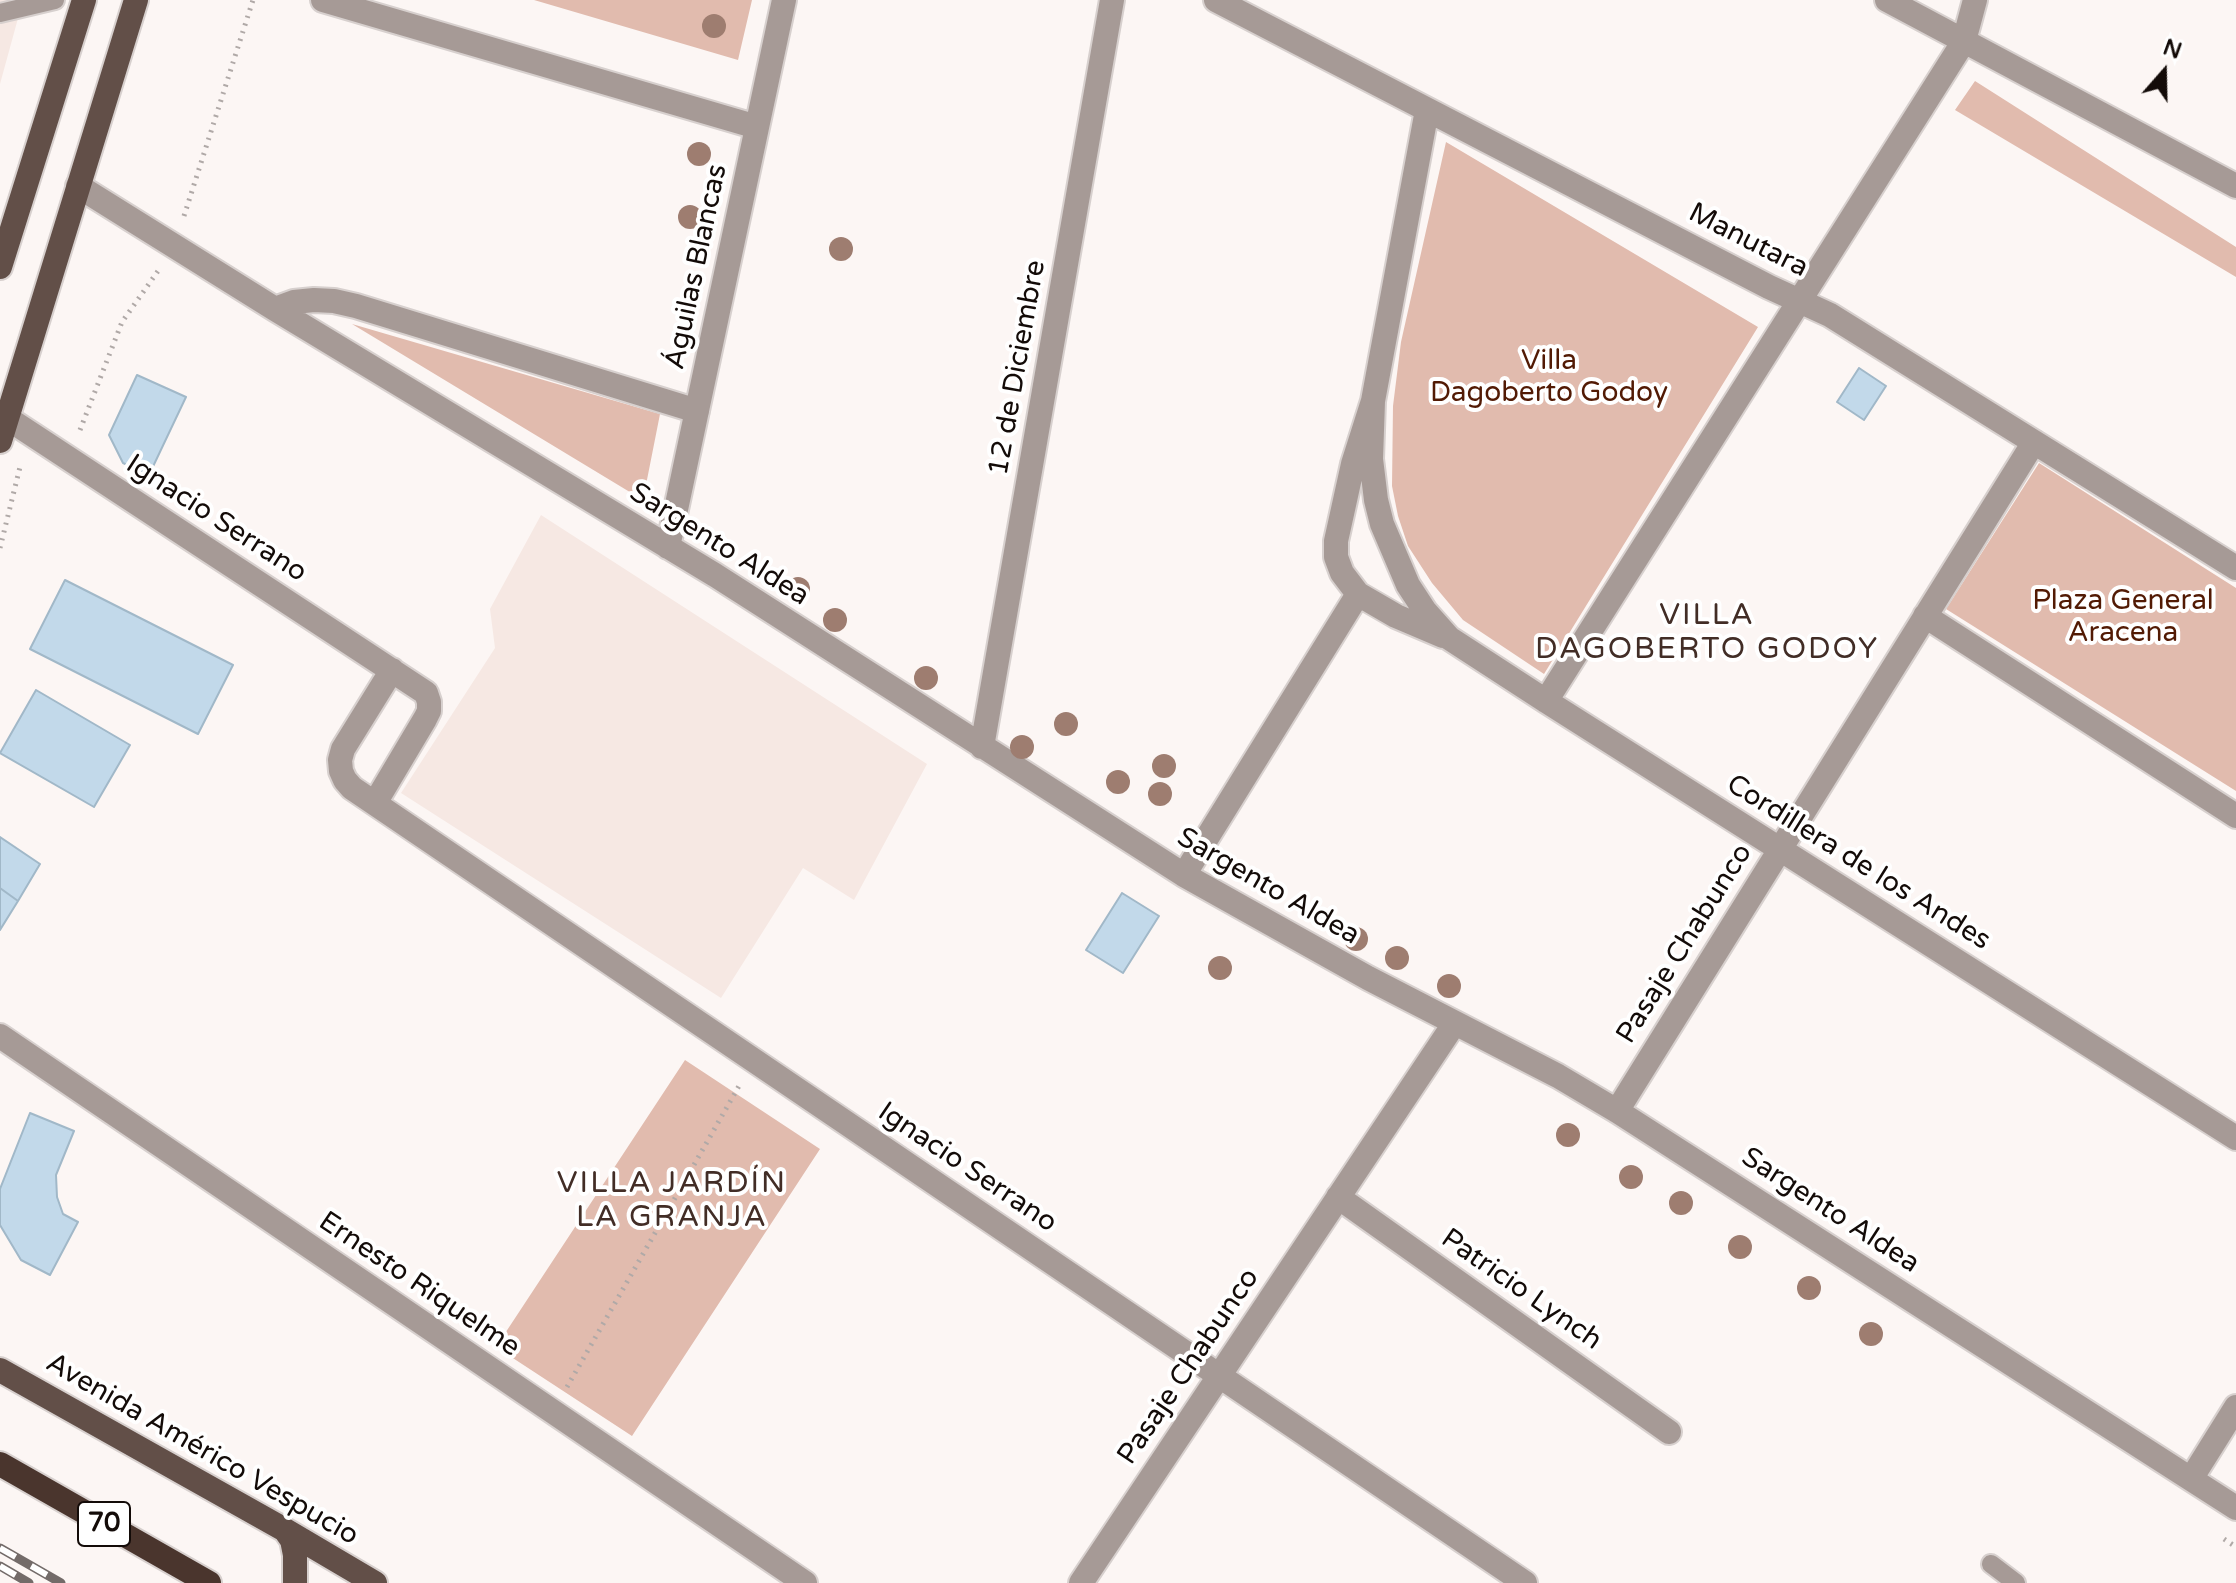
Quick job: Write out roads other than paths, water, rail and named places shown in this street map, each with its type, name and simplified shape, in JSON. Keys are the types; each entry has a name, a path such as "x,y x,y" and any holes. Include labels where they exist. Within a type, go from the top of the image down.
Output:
{"highway":[{"name":"70","path":"0,1464 209,1583"}],"main road":[{"path":"0,267 5,230 84,0"},
{"path":"3,429 136,0"},
{"name":"Avenida Américo Vespucio","path":"0,1370 375,1583"},
{"path":"285,1530 292,1540 296,1574"}],"street":[{"path":"323,0 757,127"},
{"name":"Águilas Blancas","path":"668,547 784,0"},
{"name":"12 de Diciembre","path":"982,747 1112,0"},
{"name":"Manutara","path":"1216,0 1830,315 2236,568"},
{"path":"1887,0 2236,186"},
{"path":"1546,701 1964,41 1975,0"},
{"path":"1184,875 1358,594 1342,573 1336,557 1336,541 1353,464 1373,401 1427,110"},
{"name":"Sargento Aldea","path":"78,186 668,547 1184,875 1454,1024 1558,1076 1617,1111 2236,1508"},
{"path":"275,309 294,302 314,300 356,306 697,411"},
{"name":"Cordillera de los Andes","path":"1373,401 1371,459 1382,524 1408,585 1425,611 1449,638"},
{"name":"Ignacio Serrano","path":"3,429 88,471 426,693 429,711 375,803"},
{"name":"Pasaje Chabunco","path":"1617,1111 2034,442"},
{"name":"Cordillera de los Andes","path":"1358,594 1396,616 1449,638 2236,1138"},
{"path":"1925,616 2236,816"},
{"name":"Ignacio Serrano","path":"392,670 343,749 341,771 352,788 1525,1583"},
{"name":"Pasaje Chabunco","path":"1081,1583 1454,1024"},
{"name":"Ernesto Riquelme","path":"0,1036 805,1583"},
{"name":"Patricio Lynch","path":"1338,1197 1669,1432"},
{"path":"2191,1479 2236,1407"}],"lane":[{"path":"0,13 55,0"},
{"path":"1991,1564 2016,1583"}],"railway":[{"path":"0,1548 61,1583"},
{"path":"0,1566 29,1583"}],"district":[{"name":"VILLA DAGOBERTO GODOY","path":"1707,633"},
{"name":"VILLA JARDÍN LA GRANJA","path":"672,1201"}],"park label":[{"name":"Villa Dagoberto Godoy","path":"1549,378"},
{"name":"Plaza General Aracena","path":"2123,618"}]}
